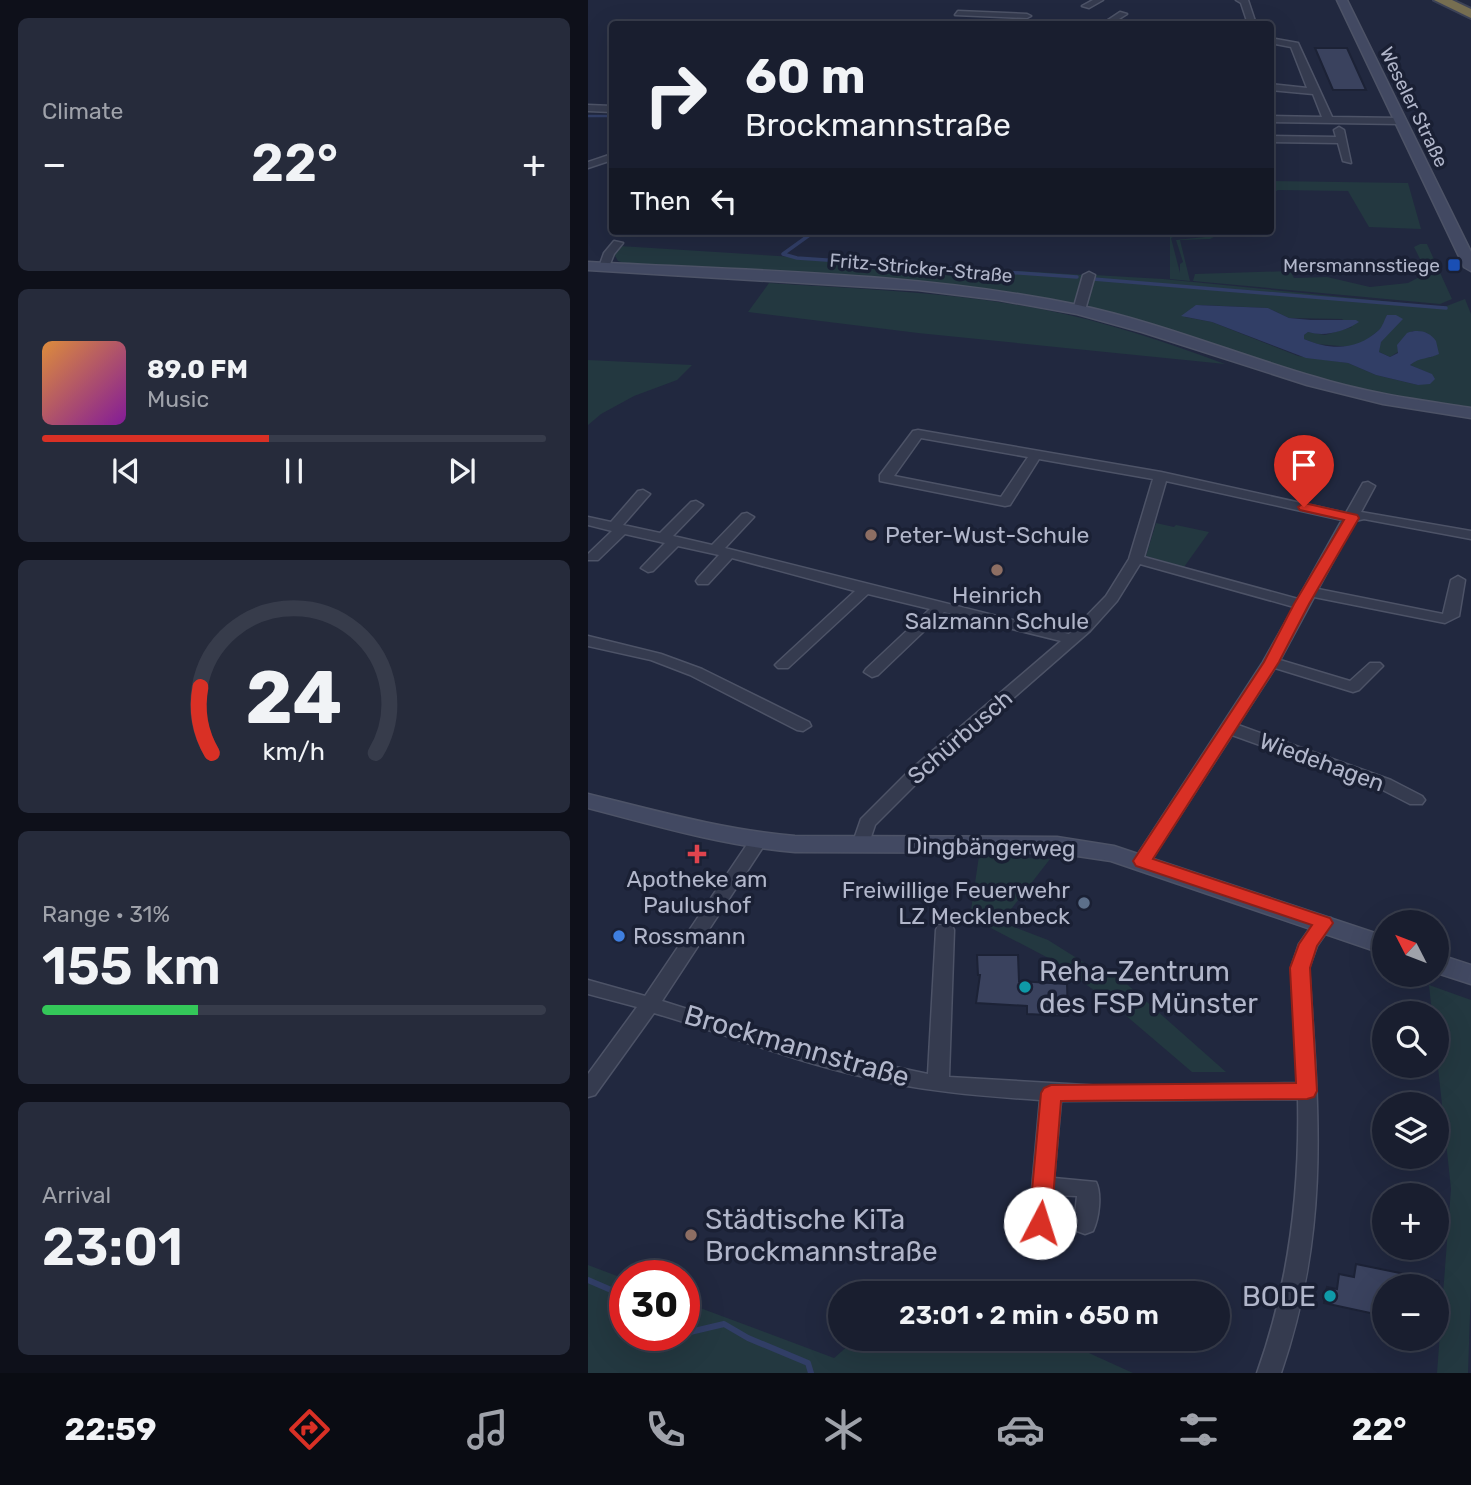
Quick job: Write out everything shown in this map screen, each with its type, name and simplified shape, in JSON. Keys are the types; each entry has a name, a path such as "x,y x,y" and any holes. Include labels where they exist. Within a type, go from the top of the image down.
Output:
{"highway":[{"path":"1441,0 1471,14"}],"main road":[{"name":"Weseler Straße","path":"1342,0 1400,121 1464,239 1471,267"},
{"name":"Fritz-Stricker-Straße","path":"596,266 951,289 1079,310 1148,328 1313,382 1383,399 1471,413"},
{"name":"Dingbängerweg","path":"588,801 708,832 758,841 861,845 1056,845 1114,854 1142,861 1372,941"},
{"path":"1449,967 1471,975"}],"street":[{"path":"1086,6 1099,0"},
{"path":"1240,0 1245,2 1251,21"},
{"path":"953,21 968,2"},
{"path":"958,13 1027,16"},
{"path":"1111,21 1123,14"},
{"path":"1274,41 1295,45 1315,91 1342,141 1348,161"},
{"path":"1274,87 1315,91"},
{"path":"588,108 609,109"},
{"path":"1274,119 1400,121"},
{"path":"1274,139 1342,141"},
{"path":"588,165 609,158"},
{"name":"Fritz-Stricker-Straße","path":"596,266 618,243"},
{"path":"1079,310 1088,279"},
{"path":"1037,454 1005,502 885,478 918,434 1037,454 1161,476 1352,518 1364,515 1471,535"},
{"name":"Schürbusch","path":"861,845 867,823 915,775 1073,639 1111,598 1136,559 1161,476"},
{"name":"Wiedehagen","path":"1142,861 1271,662 1368,486"},
{"path":"593,557 643,494"},
{"path":"648,568 696,505"},
{"path":"703,581 747,517"},
{"path":"588,522 786,566 865,589 1073,639"},
{"path":"1136,559 1305,598 1445,619 1452,616 1458,580"},
{"path":"783,665 865,589"},
{"path":"872,672 942,606"},
{"path":"588,641 656,657 696,672 803,726"},
{"path":"1271,662 1353,687 1375,666"},
{"name":"Wiedehagen","path":"1227,727 1385,784 1416,800"},
{"path":"588,1089 610,1063 758,841"},
{"path":"1269,1373 1294,1287 1308,1183 1309,1135 1300,968 1308,944 1324,923"},
{"path":"938,1084 945,930"},
{"name":"Brockmannstraße","path":"588,987 844,1064 938,1084 1051,1093 1307,1091"},
{"path":"1040,1223 1051,1093"},
{"path":"1043,1185 1088,1188 1085,1226"}],"shaded area":[{"path":"1274,181 1408,183 1421,229 1369,227 1348,191 1274,192"},
{"path":"1170,235 1177,235 1171,238 1180,273 1180,264 1183,262 1176,240 1218,235 1210,239 1180,240 1190,281 1170,279"},
{"path":"1427,244 1452,299 1440,304 1193,281 1195,274 1290,271 1294,278 1327,277 1370,287 1408,283 1427,273 1414,247"},
{"path":"620,246 1084,275 1077,300 1074,303 1061,304 1000,292 633,266 618,261 614,254"},
{"path":"1094,275 1163,279 1444,307 1465,299 1471,314 1471,409 1340,386 1092,310 1087,303","holes":["1201,305 1268,308 1289,318 1342,319 1352,327 1325,335 1308,332 1304,339 1317,344 1350,347 1365,341 1382,328 1387,315 1396,315 1398,323 1380,342 1379,352 1390,357 1398,352 1412,331 1427,333 1432,357 1420,358 1410,365 1431,374 1418,385 1376,375 1348,363 1298,356 1212,322 1185,317 1193,307"]},
{"path":"769,283 939,295 1041,309 1134,333 1225,364 918,333 748,312"},
{"path":"588,360 692,365 677,380 634,396 601,414 588,425"},
{"path":"1156,523 1209,532 1184,567 1146,556"},
{"path":"979,856 1050,859 1001,922 1048,940 1107,977 1112,971 1226,1072 1192,1072 1110,1002 1054,961 970,917"},
{"path":"1429,987 1471,1000 1471,1285 1468,1373 1437,1373 1439,1351 1449,1351 1449,1274 1445,1274 1446,1260 1449,1260 1451,1189 1449,1092 1441,1092 1439,1078 1449,1078 1449,1001 1431,1001"},
{"path":"588,1265 609,1273 609,1351 700,1351 700,1308 834,1358 842,1351 1084,1351 1133,1373 588,1373"}],"water":[{"path":"1196,305 1268,308 1289,318 1359,322 1334,333 1308,332 1304,335 1304,339 1314,343 1334,347 1362,342 1382,327 1387,315 1396,315 1403,319 1381,342 1379,352 1390,357 1398,353 1397,345 1407,333 1427,333 1436,341 1439,354 1410,365 1432,374 1435,379 1430,384 1418,385 1376,375 1348,363 1306,358 1212,322 1181,316"}],"building":[{"path":"1315,48 1347,48 1366,90 1333,90"},
{"name":"Reha-Zentrum des FSP Münster","path":"977,955 1018,955 1019,981 1067,984 1068,1016 1027,1014 1027,1006 976,1003 980,975"},
{"path":"1356,1264 1405,1274 1372,1274 1372,1313 1324,1303 1327,1287 1337,1289 1339,1274 1354,1277"}],"waterway":[{"path":"588,116 609,116"},
{"path":"809,235 783,254 797,258 1077,277"},
{"path":"1093,279 1446,308"},
{"path":"588,1280 609,1289"},
{"path":"700,1330 724,1324 748,1338 808,1363 811,1373"}],"place":[{"name":"Mersmannsstiege","path":"1454,265"},
{"name":"Peter-Wust-Schule","path":"871,535"},
{"name":"Heinrich Salzmann Schule","path":"997,570"},
{"name":"Apotheke am Paulushof","path":"697,854"},
{"name":"Freiwillige Feuerwehr LZ Mecklenbeck","path":"1084,903"},
{"name":"Rossmann","path":"619,936"},
{"name":"Reha-Zentrum des FSP Münster","path":"1025,987"},
{"name":"Städtische KiTa Brockmannstraße","path":"691,1235"},
{"name":"BODE","path":"1330,1296"}],"route":[{"path":"1040,1223 1051,1093 1307,1091 1300,968 1308,944 1324,923 1142,861 1271,662 1301,604 1352,518 1304,507"}]}
